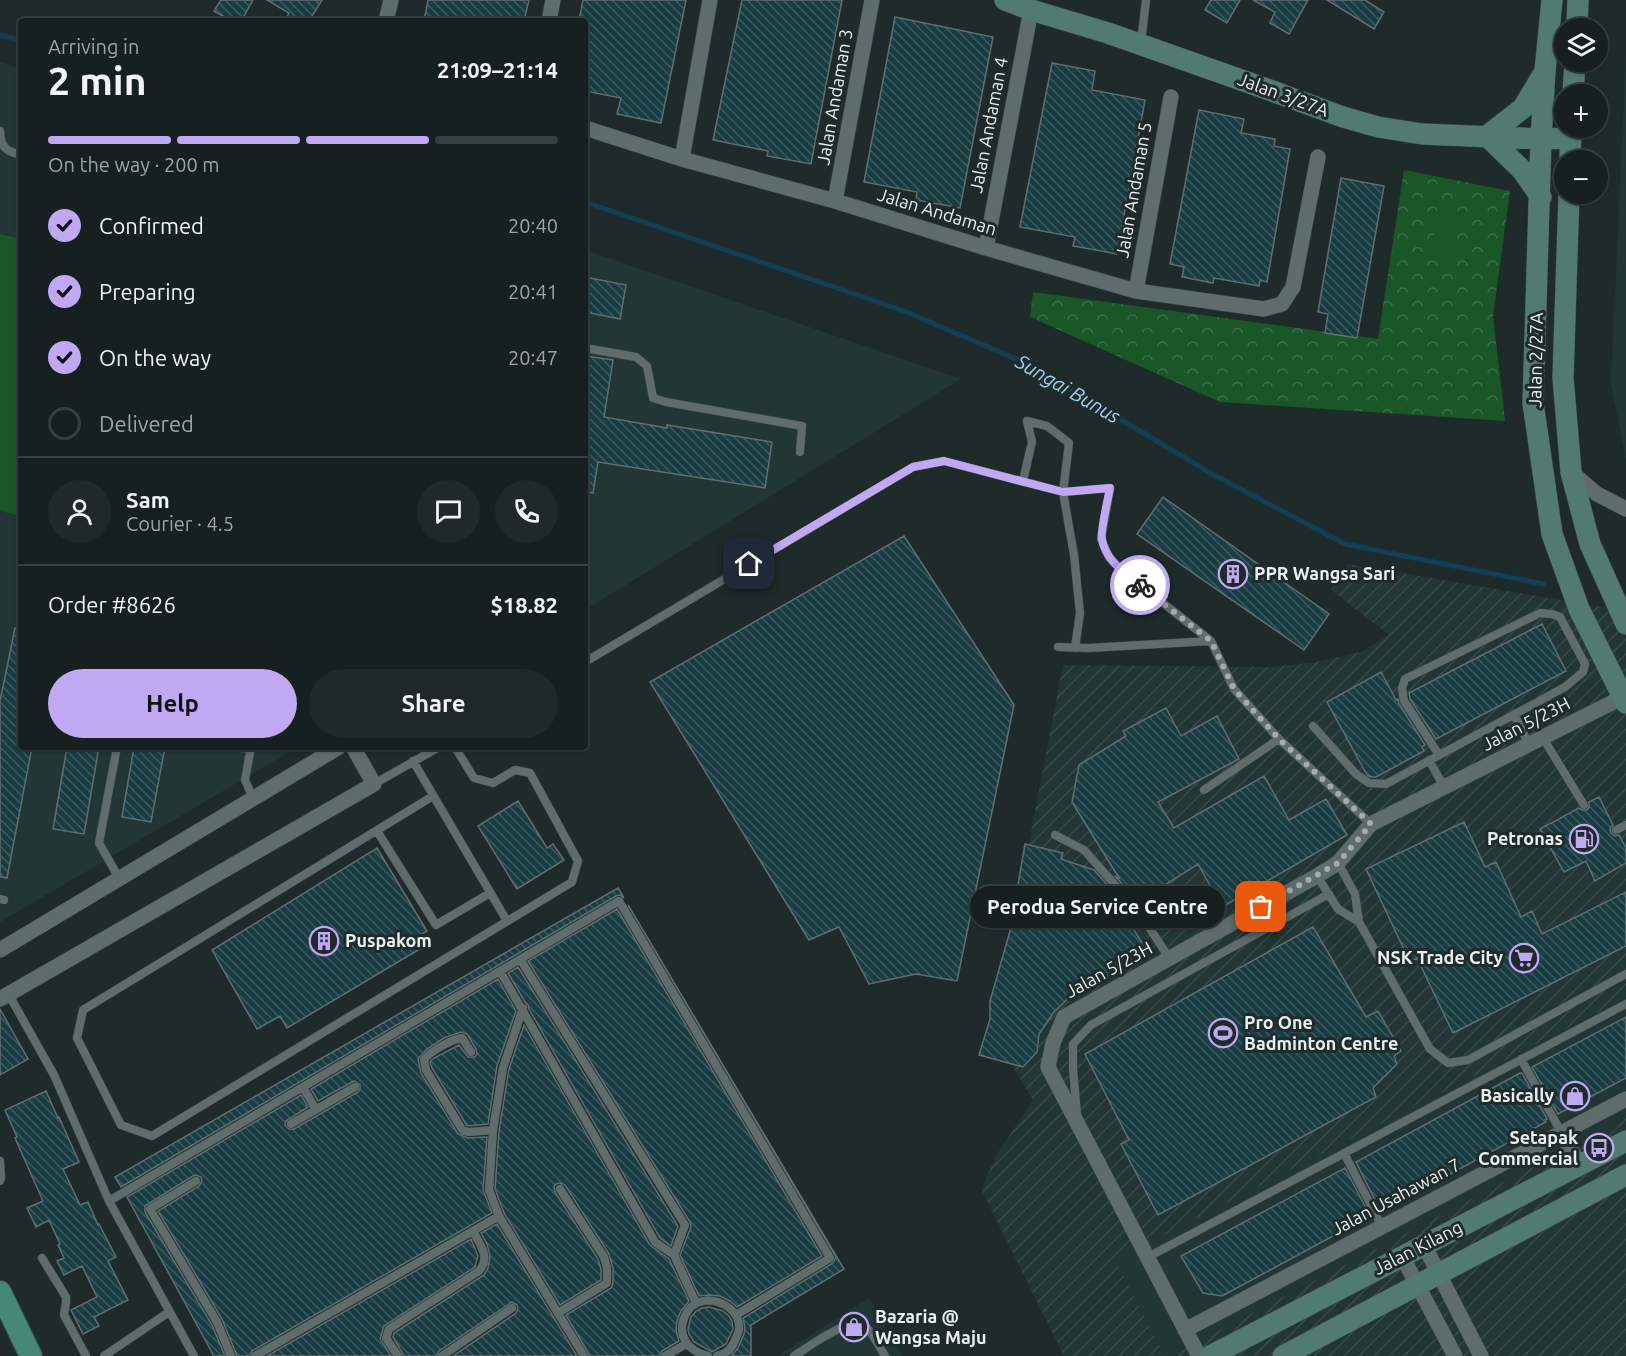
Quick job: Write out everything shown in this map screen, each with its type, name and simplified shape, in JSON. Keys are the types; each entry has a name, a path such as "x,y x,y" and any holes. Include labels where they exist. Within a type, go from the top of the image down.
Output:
{"main road":[{"name":"Jalan 3/27A","path":"1005,0 1108,33 1343,117 1378,127 1422,134 1541,139 1554,136"},
{"name":"Jalan 2/27A","path":"1552,0 1541,139 1533,403 1552,534 1579,609 1624,700"},
{"path":"1577,18 1578,0"},
{"path":"1540,197 1522,170 1487,136 1523,108 1545,71"},
{"name":"Jalan 2/27A","path":"1569,204 1563,378 1571,472 1590,544 1626,624"},
{"name":"Jalan Kilang","path":"1210,1356 1626,1141"},
{"name":"Jalan Kilang","path":"1283,1356 1626,1175"},
{"path":"0,1292 31,1356"}],"street":[{"path":"387,18 391,0"},
{"path":"550,18 553,0"},
{"path":"682,159 710,0"},
{"name":"Jalan Andaman 3","path":"836,201 872,0"},
{"name":"Jalan Andaman 4","path":"986,248 1031,10"},
{"name":"Jalan Andaman 5","path":"1136,291 1171,97"},
{"name":"Jalan Andaman","path":"588,129 682,159 836,201 986,248 1136,291 1264,309 1282,304 1293,287 1318,157"},
{"path":"1571,472 1597,494 1626,509"},
{"name":"Jalan 5/23H","path":"1199,1356 1048,1067 1053,1043 1064,1017 1338,863 1371,824 1624,700"},
{"path":"0,950 334,750"},
{"path":"4,997 374,784 355,750"},
{"name":"Jalan Usahawan 7","path":"1185,1330 1626,1099"},
{"path":"1562,1132 1579,1164"},
{"path":"1424,1245 1480,1356"},
{"path":"1402,1256 1455,1356"}],"lane":[{"path":"1141,45 1146,0"},
{"path":"0,131 1,142 8,151 18,154"},
{"path":"588,349 636,357 647,366 653,398 802,426 801,452"},
{"path":"1023,481 1032,442 1027,421 1047,426 1069,443 1063,492 1074,555 1080,613 1075,648"},
{"path":"588,660 913,467 944,461 1063,492 1110,488 1101,538 1109,557 1120,569 1211,641 1234,689 1279,739 1371,824"},
{"path":"1313,726 1356,774 1369,783 1386,784 1565,687 1583,672 1585,664 1560,617 1540,614 1405,679 1402,688 1404,701 1438,755"},
{"path":"1058,647 1211,641"},
{"path":"1514,714 1529,745"},
{"path":"1543,738 1584,805"},
{"path":"1204,790 1279,739"},
{"path":"116,750 99,843 119,878"},
{"path":"250,750 244,780 253,798"},
{"path":"374,784 434,750"},
{"path":"434,796 83,1011 77,1038 121,1125 152,1136 572,882 578,861 530,773 515,770 493,783 474,778 458,750"},
{"path":"1430,760 1444,787"},
{"path":"413,762 507,921"},
{"path":"1616,831 1626,825"},
{"path":"377,831 436,926 490,893"},
{"path":"1055,835 1084,850 1140,913 1169,958"},
{"path":"1338,863 1355,894 1359,922 1430,1049 1448,1063 1468,1060 1626,974"},
{"path":"1317,876 1338,909 1359,922"},
{"path":"1078,1123 1073,1044 1091,1025 1329,894"},
{"path":"109,1201 619,901 830,1258 736,1315"},
{"path":"520,959 685,1225 674,1255"},
{"path":"500,971 655,1242 674,1255 696,1303"},
{"path":"4,997 54,1075 109,1201 194,1356"},
{"path":"1148,1257 1626,1004"},
{"path":"523,1008 503,1068 493,1130 489,1190 499,1216 584,1356"},
{"path":"471,1052 462,1038 456,1039 427,1055 424,1060 426,1070 463,1131 493,1130"},
{"path":"1521,1059 1562,1132"},
{"path":"303,1087 316,1110"},
{"path":"291,1124 355,1087"},
{"path":"1344,1153 1382,1227"},
{"path":"0,1161 0,1180"},
{"path":"196,1181 150,1209 217,1322 231,1356"},
{"path":"558,1313 607,1283 604,1257 560,1189"},
{"path":"255,1356 499,1216"},
{"path":"398,1356 386,1338 388,1329 479,1271 485,1264 486,1256 473,1231"},
{"path":"42,1258 66,1297 64,1315 86,1356"},
{"path":"708,1356 696,1353 686,1344 682,1329 686,1313 696,1303 710,1300 726,1305 736,1315 739,1329 734,1345 722,1356"},
{"path":"442,1356 512,1308"},
{"path":"104,1356 169,1312"},
{"path":"794,1356 844,1325 858,1322 866,1326 885,1356"},
{"path":"665,1356 686,1344"}],"shaded area":[{"path":"1626,58 1626,460 1611,385"},
{"path":"0,62 18,68 18,750 293,750 0,922"},
{"path":"588,251 961,379 588,608"},
{"path":"1348,564 1626,611 1626,998 1115,1260 1165,1356 1064,1356 981,1189 997,1154 1033,1100 1011,1063 988,1057 1063,665 1273,667 1316,662 1361,652 1389,635 1331,590"},
{"path":"1626,998 1626,1118 1170,1356 1165,1356 1114,1260"},
{"path":"1626,1118 1626,1356 1170,1356"},
{"name":"Bazaria @ Wangsa Maju","path":"869,1298 902,1356 777,1356"}],"green space":[{"path":"1404,170 1510,191 1493,316 1505,421 1220,402 1030,317 1033,292 1378,339"},
{"path":"1437,211 1458,214 1452,259 1431,256"},
{"path":"0,234 18,238 18,515 0,511"}],"building":[{"path":"221,0 253,0 243,18 226,18 214,11"},
{"path":"267,0 322,0 311,18 286,18 289,13"},
{"path":"428,0 529,0 525,18 425,18"},
{"path":"583,0 686,0 661,123 617,114 621,98 588,92 588,18 580,18"},
{"path":"742,0 842,0 811,164 767,156 768,151 713,140"},
{"path":"1211,0 1240,0 1227,23 1205,10"},
{"path":"1253,0 1308,0 1289,34 1270,23 1275,12"},
{"path":"1327,0 1365,0 1384,12 1374,29"},
{"path":"895,17 993,37 960,208 916,200 917,192 864,182"},
{"path":"1052,63 1095,71 1092,90 1145,100 1117,254 1073,246 1075,237 1020,227"},
{"path":"1199,110 1244,119 1241,133 1275,139 1274,146 1290,149 1267,282 1260,280 1259,286 1214,278 1213,283 1182,277 1184,267 1170,264"},
{"path":"1341,178 1384,186 1357,338 1325,333 1328,314 1318,312"},
{"path":"588,278 626,285 620,319 588,313"},
{"path":"588,356 613,360 604,417 772,442 765,488 598,462 593,493 588,492"},
{"name":"PPR Wangsa Sari","path":"1163,497 1329,614 1304,650 1137,534"},
{"path":"904,536 1014,705 957,981 916,974 869,984 839,927 809,940 650,682"},
{"path":"1542,624 1566,671 1436,739 1410,699 1409,693"},
{"path":"15,628 18,628 18,750 31,750 7,878 0,877 0,701"},
{"path":"1381,672 1425,745 1422,747 1424,751 1376,777 1371,777 1367,775 1327,702"},
{"path":"1166,708 1181,736 1217,716 1239,759 1158,802 1174,828 1264,776 1289,820 1326,799 1347,835 1222,907 1198,864 1138,902 1116,877 1119,878 1072,802 1079,765 1126,736 1123,731"},
{"path":"66,750 98,750 84,834 53,829"},
{"path":"133,750 164,750 151,822 122,817"},
{"name":"Petronas","path":"1599,797 1613,825 1610,829 1611,833 1615,836 1619,835 1626,848 1626,863 1595,881 1586,861 1564,872 1540,829 1579,808 1587,810 1589,802"},
{"path":"518,801 547,848 553,844 564,860 517,889 478,826"},
{"path":"1464,822 1485,867 1496,862 1521,917 1532,911 1542,934 1626,892 1626,946 1453,1033 1417,958 1410,962 1366,869"},
{"path":"1025,844 1063,853 1061,859 1094,870 1128,908 1122,912 1147,950 1092,986 1087,980 1054,1012 1039,1034 1037,1052 1023,1067 979,1055 990,1019 990,1001 1010,931"},
{"name":"Puspakom","path":"377,848 427,931 419,936 425,946 287,1028 280,1016 257,1029 212,950"},
{"path":"618,888 624,898 620,895 616,896 121,1187 115,1177"},
{"path":"628,905 844,1269 751,1325 751,1356 731,1356 738,1348 744,1334 743,1318 833,1263 836,1257"},
{"path":"617,909 822,1256 737,1307 720,1296 699,1296 680,1255 691,1227 690,1222 528,961"},
{"path":"1313,927 1366,1017 1378,1011 1401,1051 1394,1056 1397,1064 1373,1088 1376,1097 1158,1215 1121,1144 1129,1140 1085,1054"},
{"path":"518,967 678,1226 671,1246 660,1238 508,973"},
{"path":"498,979 516,1011 497,1066 488,1124 467,1126 430,1062 459,1045 468,1057 475,1057 476,1049 467,1034 461,1032 444,1038 427,1049 418,1059 421,1073 458,1134 468,1138 487,1137 483,1190 492,1213 252,1351 249,1356 237,1356 222,1319 158,1211 199,1186 202,1181 201,1177 193,1176 145,1206 145,1212 212,1325 225,1356 214,1356 127,1197 301,1095 308,1107 286,1121 285,1125 289,1129 294,1129 358,1092 360,1085 354,1081 318,1101 311,1089"},
{"path":"0,1009 28,1059 0,1075"},
{"path":"1626,1017 1626,1078 1558,1114 1532,1067"},
{"path":"524,1025 650,1245 669,1259 689,1301 677,1321 676,1330 679,1341 662,1351 659,1356 590,1356 566,1315 611,1288 613,1268 609,1254 565,1185 556,1184 555,1192 598,1259 601,1280 560,1305 504,1213 495,1189 499,1131 509,1069"},
{"path":"1520,1073 1547,1119 1546,1122 1384,1210 1383,1208 1380,1210 1356,1162"},
{"path":"46,1091 79,1162 63,1169 80,1205 88,1202 116,1257 108,1261 128,1300 94,1317 99,1326 83,1334 71,1310 97,1297 82,1266 64,1275 57,1261 64,1258 49,1220 36,1227 27,1208 43,1201 5,1110"},
{"path":"1345,1168 1370,1216 1222,1296 1203,1293 1181,1256"},
{"path":"497,1224 577,1356 453,1356 516,1313 517,1305 512,1302 439,1351 436,1356 404,1356 393,1337 394,1333 484,1275 490,1256 481,1233"},
{"path":"471,1239 478,1256 475,1267 384,1326 380,1339 391,1356 267,1356"},
{"path":"709,1307 723,1311 729,1316 733,1329 726,1344 712,1352 694,1342 688,1329 691,1317 696,1311"}],"waterway":[{"name":"Sungai Bunus","path":"0,35 18,39"},
{"name":"Sungai Bunus","path":"588,203 904,311 1028,364 1212,474 1345,544 1543,584"}],"way so far":[{"path":"1140,585 1211,641 1234,689 1279,739 1371,824 1338,863 1261,907"}],"place":[{"name":"PPR Wangsa Sari","path":"1233,574"},
{"name":"Petronas","path":"1584,839"},
{"name":"Perodua Service Centre","path":"1261,907"},
{"name":"Puspakom","path":"324,941"},
{"name":"NSK Trade City","path":"1524,958"},
{"name":"Pro One Badminton Centre","path":"1223,1033"},
{"name":"Basically","path":"1575,1096"},
{"name":"Setapak Commercial","path":"1599,1148"},
{"name":"Bazaria @ Wangsa Maju","path":"854,1327"}],"route":[{"path":"749,564 913,467 944,461 1063,492 1110,488 1101,538 1109,557 1140,585"}]}
